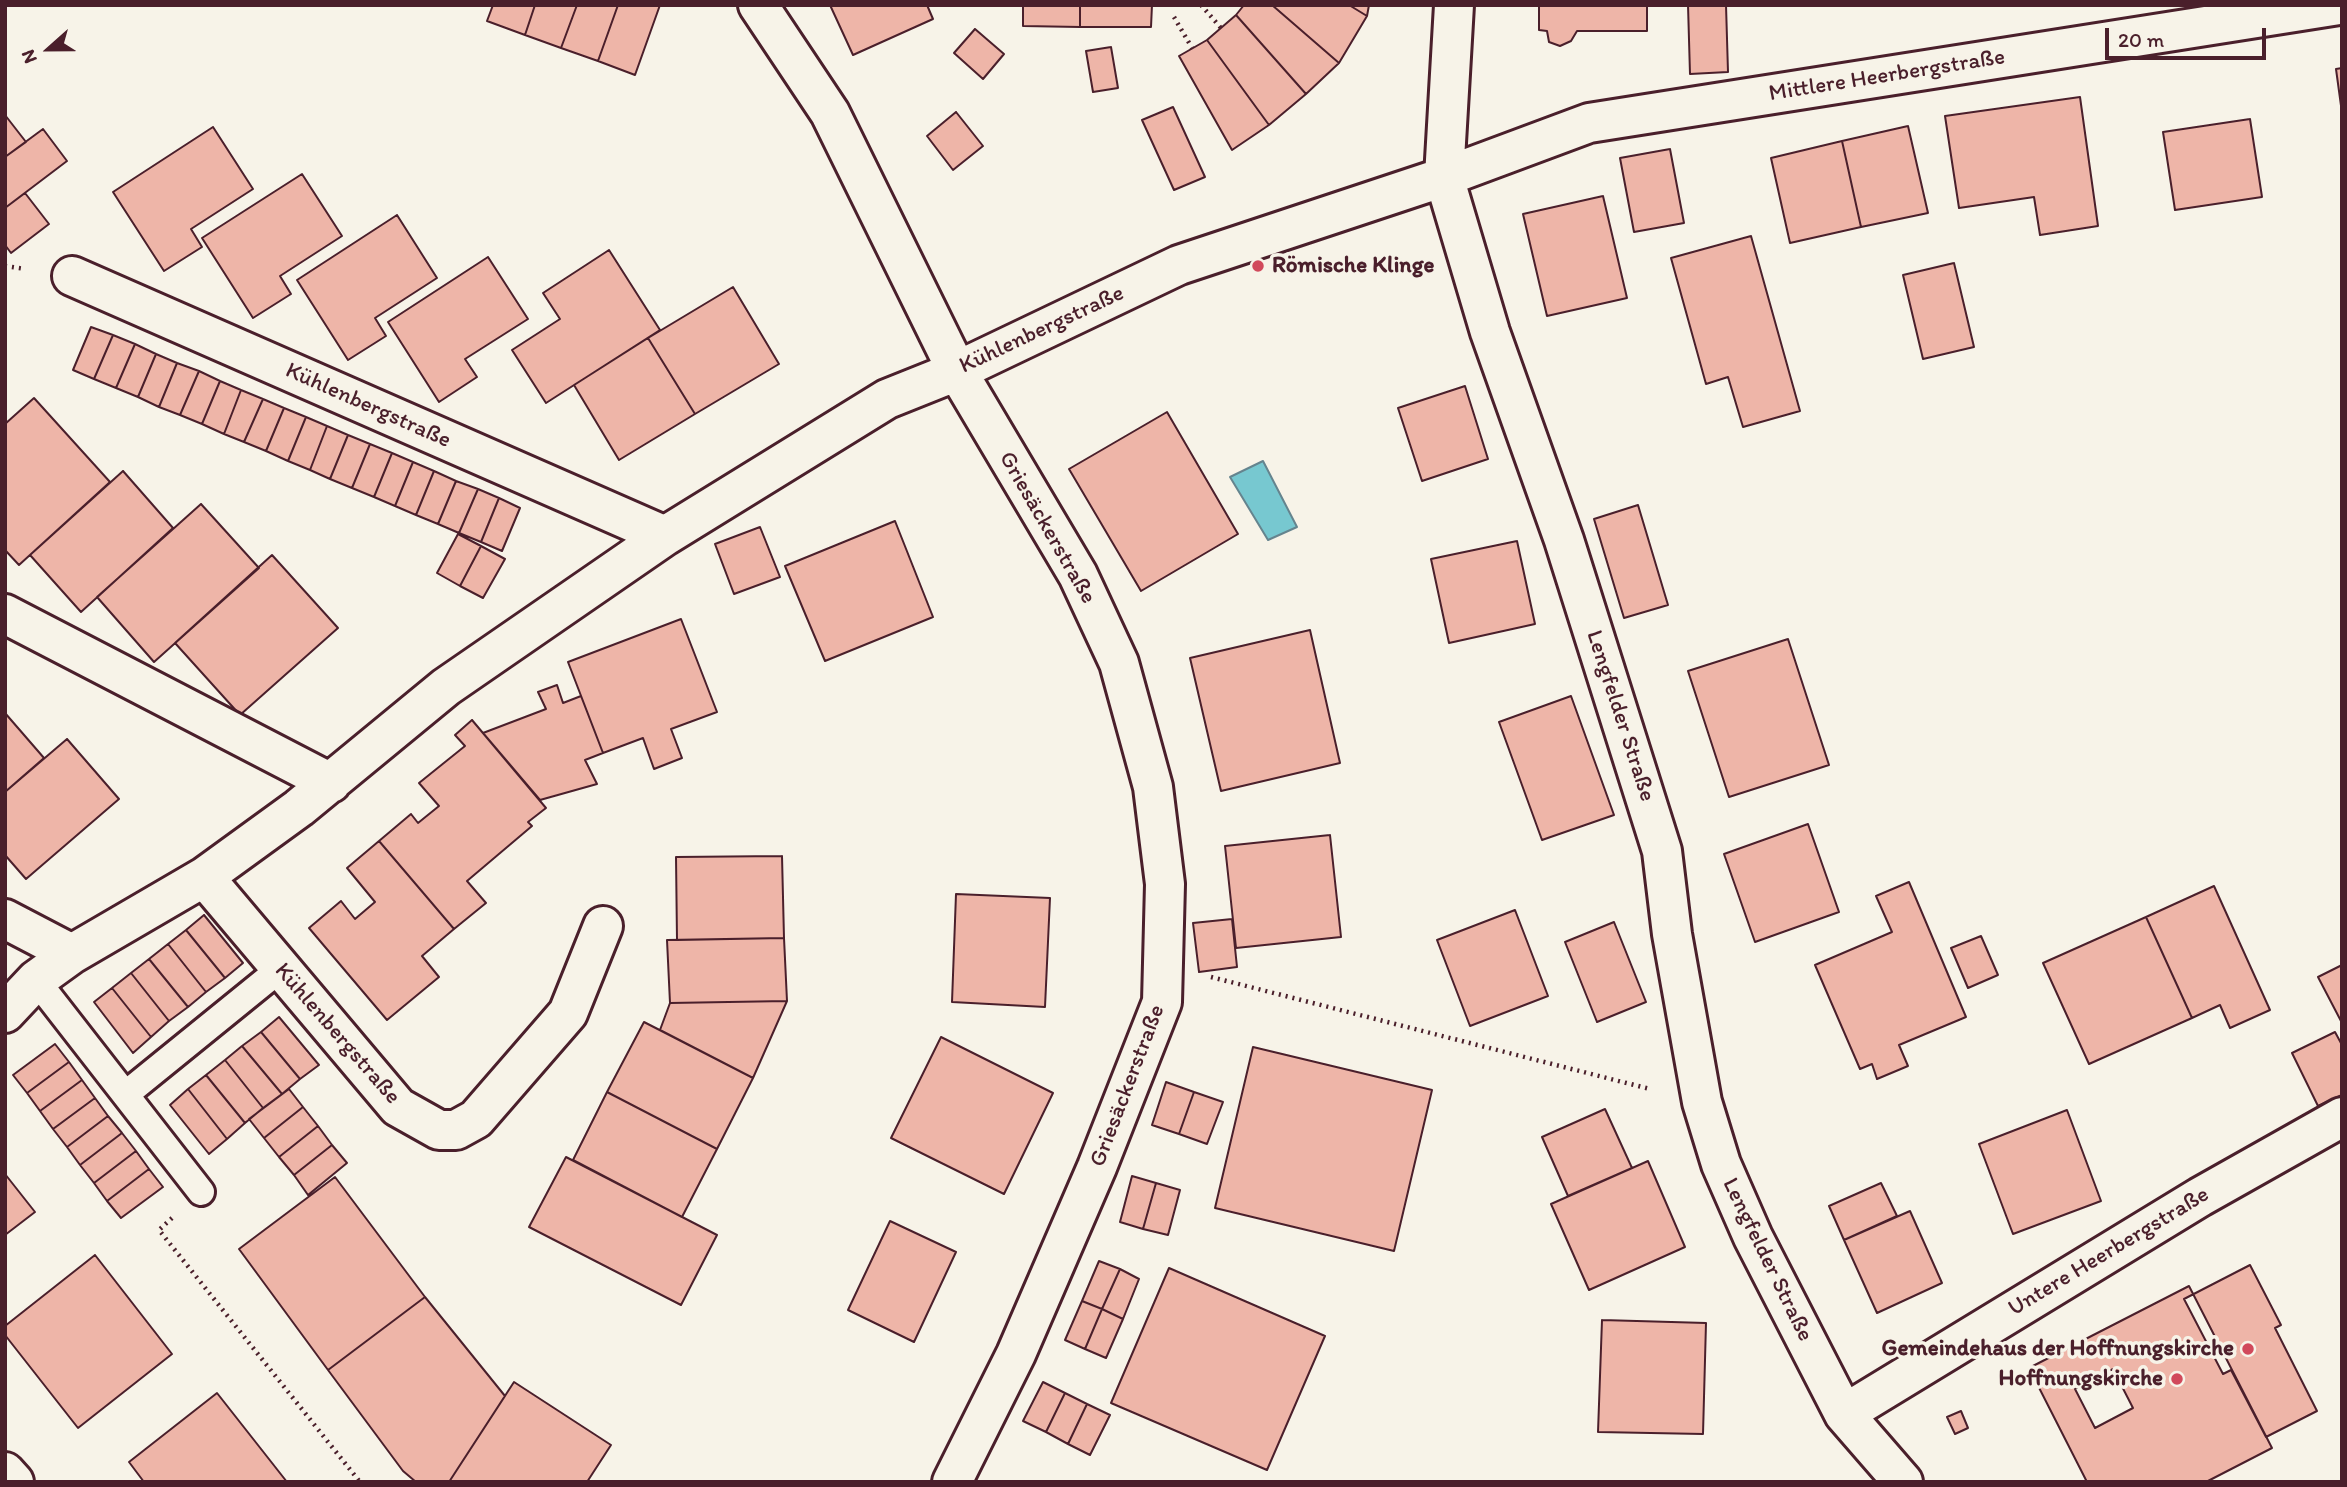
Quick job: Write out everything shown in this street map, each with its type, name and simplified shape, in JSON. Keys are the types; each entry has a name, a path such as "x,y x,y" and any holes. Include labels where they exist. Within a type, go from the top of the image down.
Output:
{"street":[{"path":"758,5 830,113 957,371"},
{"name":"Lengfelder Straße","path":"1454,5 1444,177 1490,331 1564,540 1662,851 1672,934 1702,1102 1721,1164 1753,1237 1854,1427 1903,1482"},
{"name":"Mittlere Heerbergstraße","path":"1444,177 1590,123 2339,5"},
{"name":"Kühlenbergstraße","path":"5,1013 36,980 72,954 204,877 331,783 446,687 665,536 887,399 957,371 1179,265 1444,177"},
{"name":"Kühlenbergstraße","path":"72,276 665,536"},
{"name":"Griesäckerstraße","path":"953,1482 1016,1354 1097,1167 1162,1002 1165,884 1153,787 1119,663 1078,575 957,371"},
{"path":"5,614 331,783"},
{"name":"Kühlenbergstraße","path":"204,877 398,1107 439,1130 456,1130 476,1119 568,1013 603,926"},
{"path":"5,919 72,954"},
{"name":"Untere Heerbergstraße","path":"1854,1427 2200,1197 2342,1117"},
{"path":"1854,1427 1859,1482"},
{"path":"5,1472 14,1482"}],"lane":[{"path":"126,1094 280,969"},
{"path":"36,980 201,1192"}],"path":[{"path":"1201,5 1221,28"},
{"path":"1174,17 1192,48"},
{"path":"1163,965 1702,1102"},
{"path":"201,1192 159,1230 360,1482"}],"water":[{"path":"1263,461 1297,527 1268,540 1230,477"}],"building":[{"path":"493,5 535,5 525,35 487,21"},
{"path":"535,5 577,5 561,48 525,35"},
{"path":"577,5 618,5 598,61 561,48"},
{"path":"618,5 660,5 635,75 598,61"},
{"path":"830,5 927,5 933,19 853,55"},
{"path":"1023,5 1080,5 1080,27 1023,26"},
{"path":"1080,5 1152,5 1151,27 1080,27"},
{"path":"1244,5 1272,5 1339,63 1306,94 1236,15"},
{"path":"1272,5 1349,5 1367,16 1339,63"},
{"path":"1349,5 1369,5 1367,16"},
{"path":"1539,5 1647,5 1647,31 1577,31 1571,41 1560,46 1549,42 1547,31 1539,30"},
{"path":"1688,5 1726,5 1728,72 1690,74"},
{"path":"1236,15 1306,94 1269,125 1207,40"},
{"path":"975,29 1004,54 983,79 954,53"},
{"path":"1207,40 1269,125 1232,150 1179,56"},
{"path":"1111,47 1118,88 1093,92 1086,51"},
{"path":"2342,68 2342,113 2336,69"},
{"path":"2080,97 2098,226 2040,235 2034,197 1959,208 1945,116"},
{"path":"1173,107 1205,177 1174,190 1142,120"},
{"path":"956,112 983,146 953,170 927,136"},
{"path":"5,115 26,142 5,157"},
{"path":"2250,119 2262,197 2175,210 2163,132"},
{"path":"1908,126 1928,213 1861,227 1842,141"},
{"path":"213,127 253,189 191,229 202,247 164,271 113,192"},
{"path":"43,129 67,161 5,208 5,157"},
{"path":"1842,141 1861,227 1790,243 1771,158"},
{"path":"1670,149 1684,223 1634,232 1620,158"},
{"path":"302,174 342,236 280,276 291,294 253,318 202,238"},
{"path":"25,193 49,224 11,253 5,245 5,208"},
{"path":"1603,196 1627,298 1547,316 1523,214"},
{"path":"397,215 437,278 375,318 386,336 348,360 297,280"},
{"path":"1751,236 1800,411 1743,427 1728,377 1706,384 1671,258"},
{"path":"609,250 660,330 546,403 512,350 560,319 543,293"},
{"path":"488,257 528,319 465,359 477,377 439,402 388,322"},
{"path":"1954,263 1974,347 1923,359 1903,275"},
{"path":"733,287 779,364 695,414 648,338"},
{"path":"91,327 113,335 94,379 73,370"},
{"path":"113,335 135,344 116,388 94,379"},
{"path":"648,338 695,414 619,460 574,385"},
{"path":"135,344 156,354 138,397 116,388"},
{"path":"156,354 177,363 159,407 138,397"},
{"path":"177,363 199,371 180,415 159,407"},
{"path":"199,371 220,381 202,424 180,415"},
{"path":"220,381 241,390 224,434 202,424"},
{"path":"1465,386 1488,459 1422,481 1398,408"},
{"path":"241,390 263,399 244,442 224,434"},
{"path":"34,398 110,482 19,565 5,550 5,424"},
{"path":"263,399 284,408 266,451 244,442"},
{"path":"284,408 306,417 288,461 266,451"},
{"path":"1167,412 1238,534 1141,591 1069,469"},
{"path":"306,417 327,426 310,470 288,461"},
{"path":"327,426 348,435 330,479 310,470"},
{"path":"348,435 370,444 352,488 330,479"},
{"path":"370,444 392,453 374,497 352,488"},
{"path":"392,453 413,462 395,506 374,497"},
{"path":"413,462 434,471 416,515 395,506"},
{"path":"123,471 173,528 81,612 30,555"},
{"path":"434,471 456,481 438,524 416,515"},
{"path":"456,481 478,489 459,533 438,524"},
{"path":"478,489 499,498 481,542 459,533"},
{"path":"499,498 520,508 502,551 481,542"},
{"path":"201,504 259,568 154,662 97,597"},
{"path":"1638,505 1668,605 1624,618 1594,519"},
{"path":"895,521 933,617 825,661 785,566"},
{"path":"760,527 780,577 734,594 715,544"},
{"path":"458,534 481,546 460,586 437,573"},
{"path":"1517,541 1535,624 1449,643 1431,559"},
{"path":"481,546 505,559 483,598 460,586"},
{"path":"272,555 338,628 240,715 175,643"},
{"path":"681,619 717,712 671,729 682,758 654,769 643,738 603,753 568,662"},
{"path":"1310,630 1340,763 1221,791 1190,658"},
{"path":"1788,639 1829,765 1729,797 1688,671"},
{"path":"557,685 563,703 581,696 603,753 585,760 597,784 540,800 483,733 546,709 538,692"},
{"path":"1571,696 1614,815 1542,840 1499,722"},
{"path":"5,713 44,758 5,792"},
{"path":"472,720 546,808 528,822 532,826 467,881 486,903 454,929 379,841 411,814 418,823 439,806 419,783 465,746 455,735"},
{"path":"67,739 119,799 26,879 5,855 5,792"},
{"path":"1808,824 1839,912 1755,942 1724,854"},
{"path":"1330,835 1341,937 1236,948 1225,846"},
{"path":"379,841 454,929 422,956 439,977 387,1020 309,928 341,901 355,919 375,902 347,868"},
{"path":"782,856 784,938 677,940 676,857"},
{"path":"1909,882 1966,1017 1899,1045 1908,1066 1877,1079 1872,1064 1860,1069 1815,965 1892,932 1876,896"},
{"path":"2214,886 2270,1010 2230,1028 2220,1005 2192,1018 2146,917"},
{"path":"956,894 1050,898 1045,1007 952,1002"},
{"path":"1515,910 1548,996 1470,1026 1437,940"},
{"path":"204,915 243,963 225,978 186,930"},
{"path":"2146,917 2192,1018 2089,1064 2043,963"},
{"path":"1232,919 1237,967 1199,972 1193,923"},
{"path":"1614,922 1646,1002 1597,1022 1565,942"},
{"path":"186,930 225,978 206,992 168,944"},
{"path":"1981,936 1998,975 1968,988 1951,948"},
{"path":"784,938 787,1001 670,1003 667,940"},
{"path":"168,944 206,992 188,1007 149,959"},
{"path":"149,959 188,1007 169,1021 131,973"},
{"path":"2342,965 2342,1023 2318,977"},
{"path":"131,973 169,1021 151,1037 112,988"},
{"path":"112,988 151,1037 133,1053 94,1002"},
{"path":"787,1001 753,1078 660,1030 670,1003"},
{"path":"279,1017 319,1065 300,1079 261,1032"},
{"path":"644,1022 753,1078 717,1149 607,1092"},
{"path":"261,1032 300,1079 282,1094 242,1046"},
{"path":"2335,1032 2342,1045 2342,1095 2318,1106 2292,1053"},
{"path":"941,1037 1053,1093 1004,1194 891,1138"},
{"path":"55,1044 69,1062 27,1093 13,1075"},
{"path":"242,1046 282,1094 263,1108 225,1060"},
{"path":"1253,1047 1432,1090 1394,1251 1215,1208"},
{"path":"225,1060 263,1108 245,1123 206,1075"},
{"path":"69,1062 82,1080 40,1111 27,1093"},
{"path":"206,1075 245,1123 227,1139 188,1089"},
{"path":"82,1080 95,1098 53,1129 40,1111"},
{"path":"1166,1082 1194,1092 1179,1134 1152,1125"},
{"path":"188,1089 227,1139 209,1154 170,1105"},
{"path":"289,1089 303,1107 264,1138 249,1119"},
{"path":"607,1092 717,1149 682,1217 573,1160"},
{"path":"1194,1092 1223,1102 1207,1144 1179,1134"},
{"path":"95,1098 108,1116 67,1147 53,1129"},
{"path":"303,1107 318,1126 279,1157 264,1138"},
{"path":"1605,1109 1632,1168 1568,1196 1542,1137"},
{"path":"2067,1110 2101,1201 2013,1234 1979,1144"},
{"path":"108,1116 122,1133 80,1165 67,1147"},
{"path":"318,1126 332,1145 294,1175 279,1157"},
{"path":"122,1133 136,1151 94,1183 80,1165"},
{"path":"332,1145 347,1163 308,1195 294,1175"},
{"path":"136,1151 149,1169 107,1201 94,1183"},
{"path":"566,1157 717,1235 681,1305 529,1227"},
{"path":"1648,1161 1685,1247 1589,1290 1551,1204"},
{"path":"149,1169 163,1187 121,1218 107,1201"},
{"path":"5,1174 35,1212 5,1235"},
{"path":"1132,1176 1156,1183 1143,1229 1120,1222"},
{"path":"335,1177 425,1297 328,1370 239,1249"},
{"path":"1156,1183 1180,1190 1168,1235 1143,1229"},
{"path":"1881,1183 1897,1216 1844,1240 1829,1206"},
{"path":"1910,1211 1942,1283 1877,1313 1844,1240"},
{"path":"890,1221 956,1252 914,1342 848,1310"},
{"path":"95,1255 172,1354 78,1428 5,1335 5,1326"},
{"path":"1099,1261 1120,1269 1102,1309 1082,1301"},
{"name":"Gemeindehaus der Hoffnungskirche","path":"2250,1265 2281,1325 2275,1328 2317,1411 2266,1437 2231,1370 2223,1374 2184,1299"},
{"path":"1169,1268 1325,1336 1267,1470 1111,1403"},
{"path":"1120,1269 1139,1279 1123,1319 1102,1309"},
{"name":"Hoffnungskirche","path":"2189,1286 2272,1448 2206,1482 2087,1482 2029,1368","holes":["2113,1369 2133,1408 2095,1428 2075,1389"]},
{"path":"425,1297 505,1396 449,1482 416,1482 403,1471 328,1370"},
{"path":"1082,1301 1102,1309 1085,1349 1065,1340"},
{"path":"1102,1309 1123,1319 1106,1358 1085,1349"},
{"path":"1602,1320 1706,1323 1703,1434 1598,1432"},
{"path":"514,1382 611,1445 587,1482 449,1482"},
{"path":"1043,1382 1065,1393 1046,1432 1023,1421"},
{"path":"217,1393 287,1482 144,1482 129,1462"},
{"path":"1065,1393 1087,1404 1068,1444 1046,1432"},
{"path":"1087,1404 1110,1415 1090,1455 1068,1444"},
{"path":"1961,1411 1968,1428 1955,1434 1947,1417"}],"place":[{"name":"Römische Klinge","path":"1258,266"},
{"name":"Gemeindehaus der Hoffnungskirche","path":"2248,1349"},
{"name":"Hoffnungskirche","path":"2177,1379"}]}
